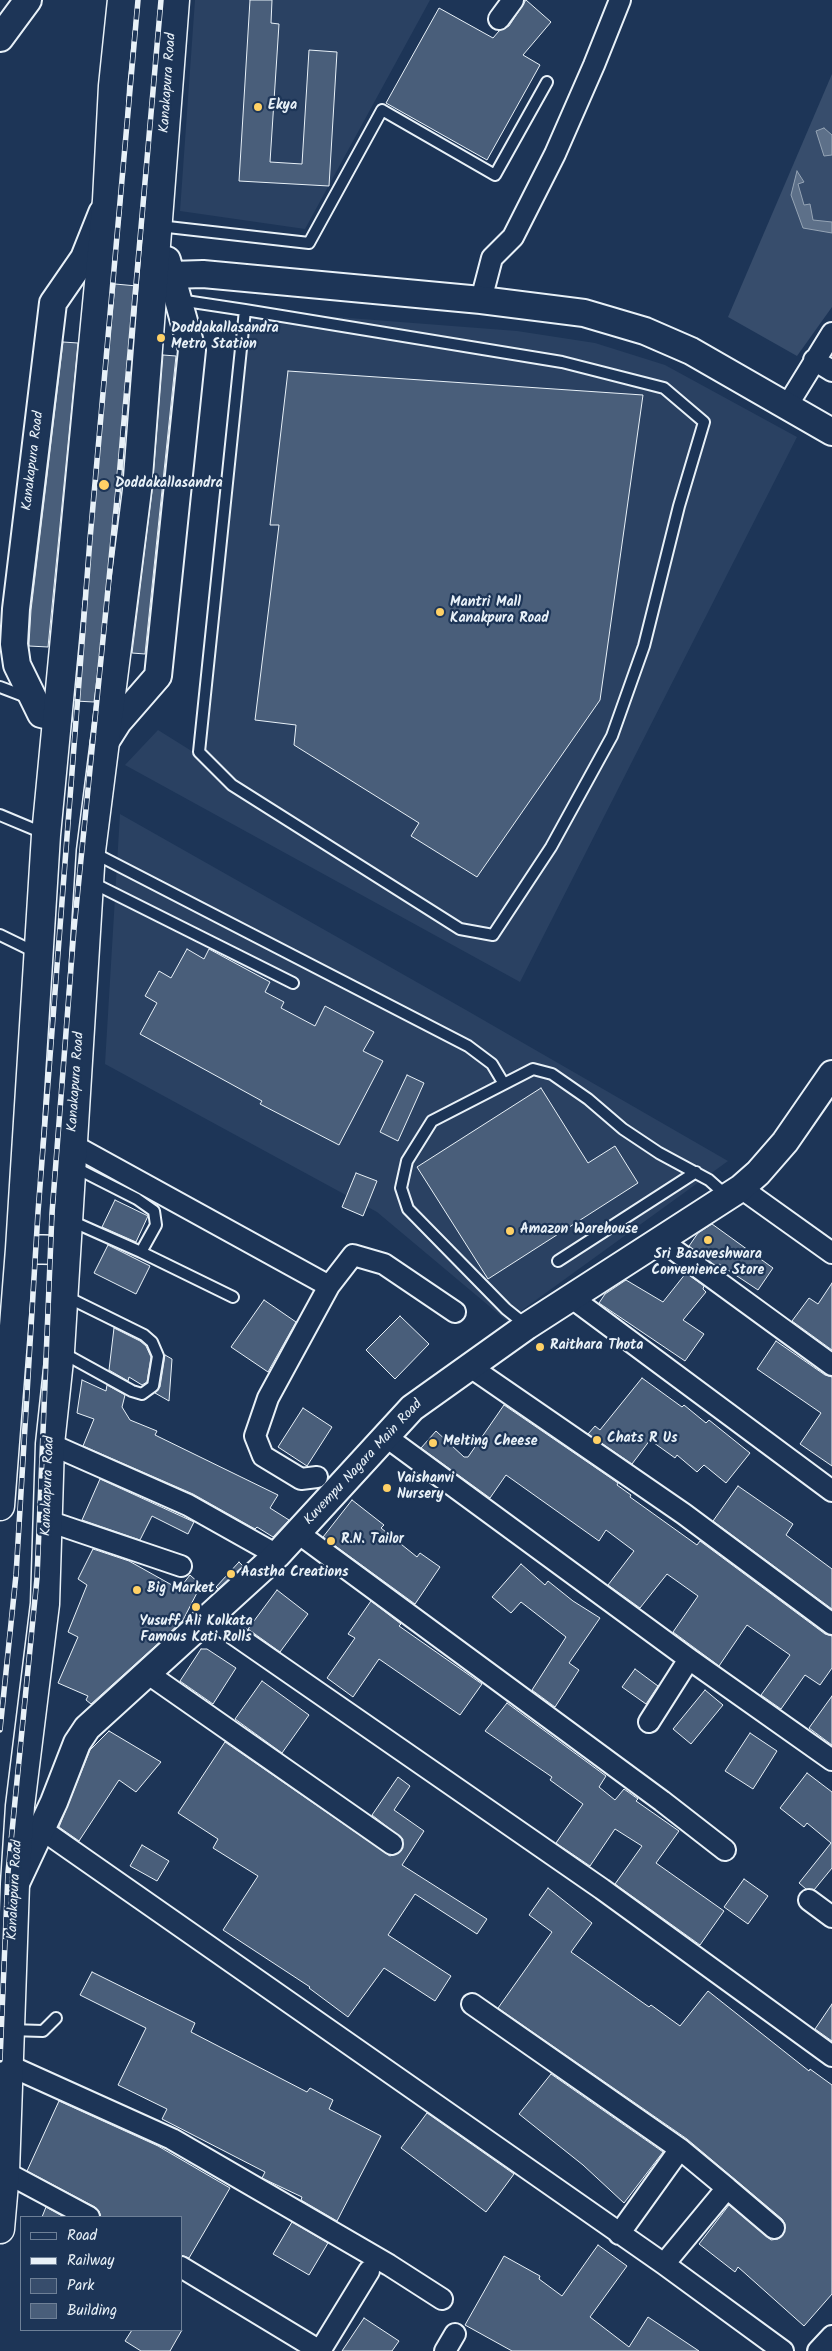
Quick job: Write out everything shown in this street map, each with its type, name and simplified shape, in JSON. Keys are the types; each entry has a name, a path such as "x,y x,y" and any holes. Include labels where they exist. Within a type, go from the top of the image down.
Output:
{"highway":[{"name":"Kanakapura Road","path":"0,1506 5,1361 20,1249 46,835 107,200 113,86 122,0"},
{"name":"Kanakapura Road","path":"0,2229 20,1806 45,1604 50,1444 60,1351 90,881 90,851 137,490 176,0"},
{"path":"20,1249 66,1250"}],"street":[{"path":"0,38 28,0"},
{"path":"499,19 513,0"},
{"path":"480,300 492,258 513,237 555,154 620,0"},
{"name":"Kanakapura Road","path":"58,718 41,714 17,665 14,644 16,609 53,303 84,258 107,200"},
{"name":"Kanakapura Road","path":"104,744 118,722 158,676 192,350 162,245 159,226"},
{"path":"171,275 203,274 576,311 622,323 691,351 832,432"},
{"path":"786,406 832,333"},
{"path":"814,360 832,371"},
{"name":"Kuvempu Nagara Main Road","path":"15,1884 42,1829 67,1764 87,1728 277,1555 385,1436 418,1403 527,1326 735,1193 758,1173 785,1142 832,1074"},
{"path":"72,1155 329,1286"},
{"path":"735,1193 832,1253"},
{"path":"662,1241 832,1365"},
{"path":"317,1477 301,1478 263,1456 255,1436 268,1398 329,1286 352,1255 384,1264 456,1312"},
{"path":"572,1298 832,1492"},
{"path":"469,1366 684,1514 832,1624"},
{"path":"385,1436 688,1660 832,1760"},
{"path":"50,1444 188,1505 277,1555"},
{"path":"48,1521 181,1566"},
{"path":"298,1534 662,1801 725,1850"},
{"path":"209,1617 602,1889 832,2056"},
{"path":"649,1722 688,1660"},
{"path":"147,1673 392,1844"},
{"path":"42,1829 664,2264 783,2351"},
{"path":"809,1900 832,1917"},
{"path":"472,2004 680,2148 774,2228"},
{"path":"8,2065 172,2139 389,2265 442,2300"},
{"path":"620,2234 680,2148"},
{"path":"2,2171 87,2216"},
{"path":"664,2264 727,2188"},
{"path":"182,2268 320,2351 369,2272"},
{"path":"818,2351 832,2336"}],"lane":[{"path":"159,226 309,243 382,110 494,175 547,82"},
{"path":"178,300 245,310 562,362 664,388 704,422 679,506 644,646 612,736 551,847 493,935 460,929 232,786 199,752 245,310"},
{"path":"0,687 34,700"},
{"path":"0,815 46,835"},
{"path":"90,851 468,1046 492,1064 504,1084"},
{"path":"90,881 293,983"},
{"path":"0,934 38,953"},
{"path":"527,1326 506,1309 408,1209 401,1188 407,1161 432,1121 533,1069 552,1074 588,1099 623,1129 659,1153 735,1193"},
{"path":"72,1155 154,1211 156,1225 141,1252"},
{"path":"558,1261 696,1172"},
{"path":"68,1219 233,1297"},
{"path":"60,1351 132,1391 142,1394 153,1386 158,1356 152,1342 144,1335 63,1295"},
{"path":"9,2030 43,2032 56,2018"}],"shaded area":[{"path":"195,0 430,0 305,229 180,211"},
{"path":"824,128 832,135 832,155 824,156 816,131"},
{"path":"797,171 804,182 798,184 804,205 810,204 813,220 832,222 832,233 803,228 791,195"},
{"path":"245,310 517,331 595,343 665,365 797,437 520,982 125,765 158,730 198,755"},
{"path":"120,814 728,1161 507,1321 377,1212 105,1064"}],"green space":[{"path":"832,74 832,307 797,356 728,317"}],"building":[{"name":"Ekya","path":"250,0 272,0 271,23 279,24 270,162 302,164 309,50 337,52 329,186 239,181"},
{"path":"526,0 551,22 523,55 540,65 487,160 386,103 439,8 493,38 499,31 509,26"},
{"path":"115,284 137,286 121,488 94,702 75,701"},
{"path":"63,342 78,343 48,647 29,646 31,610"},
{"path":"163,355 176,356 145,654 132,653 152,492"},
{"name":"Mantri Mall Kanakpura Road","path":"288,371 643,395 600,700 477,877 411,836 419,823 294,745 296,725 255,720 279,525 270,525"},
{"path":"187,949 204,959 209,949 270,982 265,992 284,1002 281,1008 315,1026 325,1006 374,1032 363,1051 383,1061 339,1145 260,1104 262,1101 140,1034 157,1003 145,996 159,971 171,978"},
{"path":"407,1075 424,1083 398,1141 380,1132"},
{"name":"Amazon Warehouse","path":"541,1088 588,1163 615,1146 638,1183 488,1279 417,1167"},
{"path":"356,1173 377,1181 363,1216 342,1207"},
{"path":"115,1200 148,1216 136,1242 102,1227"},
{"path":"712,1224 773,1268 758,1290 719,1264 717,1267 689,1246 698,1233"},
{"path":"108,1245 150,1266 136,1294 94,1273"},
{"path":"686,1273 704,1286 703,1289 706,1292 683,1320 704,1334 685,1361 599,1303 605,1294 626,1280 663,1302"},
{"path":"832,1283 832,1350 792,1321 809,1298 818,1304"},
{"path":"264,1300 296,1322 268,1372 231,1347"},
{"path":"400,1316 429,1344 395,1379 366,1350"},
{"path":"114,1328 146,1346 151,1357 147,1382 142,1385 129,1377 128,1381 109,1370"},
{"path":"776,1341 825,1375 832,1377 832,1466 800,1444 821,1413 757,1369"},
{"path":"165,1355 172,1359 169,1401 155,1393 160,1387"},
{"path":"642,1378 682,1407 684,1405 706,1423 709,1420 750,1453 726,1483 704,1465 697,1472 677,1455 675,1458 650,1440 632,1464 588,1434 595,1426 600,1430"},
{"path":"82,1380 106,1391 107,1385 125,1395 122,1407 130,1420 157,1431 155,1435 278,1495 270,1508 289,1520 273,1537 193,1494 83,1446 94,1419 77,1413"},
{"path":"504,1405 618,1483 617,1485 631,1495 630,1497 697,1545 700,1541 825,1634 832,1636 832,1668 820,1685 805,1675 781,1709 761,1695 790,1655 747,1625 719,1666 673,1632 698,1596 667,1574 640,1608 608,1585 634,1551 606,1530 599,1541 506,1475 490,1498 421,1448 436,1431 464,1457 468,1457"},
{"path":"303,1408 332,1427 307,1466 278,1447"},
{"path":"100,1479 194,1522 188,1534 152,1516 140,1540 82,1520"},
{"path":"738,1486 793,1524 786,1535 832,1569 832,1609 713,1521"},
{"path":"352,1500 384,1525 381,1528 417,1557 420,1553 440,1567 415,1604 323,1537"},
{"path":"93,1549 129,1561 179,1589 190,1575 201,1585 183,1620 91,1704 86,1700 88,1696 58,1683 78,1637 68,1632 87,1585 78,1579"},
{"path":"239,1562 243,1566 218,1589 216,1587"},
{"path":"521,1564 545,1585 548,1581 573,1601 600,1618 569,1663 579,1670 555,1707 532,1690 566,1637 521,1602 511,1613 492,1597"},
{"path":"277,1590 308,1614 280,1652 248,1629"},
{"path":"371,1601 401,1624 399,1626 482,1684 460,1715 379,1659 353,1697 327,1678 355,1638 348,1634"},
{"path":"201,1649 207,1649 236,1668 213,1704 180,1681"},
{"path":"635,1669 658,1686 646,1704 622,1687"},
{"path":"262,1681 309,1715 282,1753 235,1719"},
{"path":"705,1690 723,1705 691,1744 673,1729"},
{"path":"832,1696 832,1745 809,1728"},
{"path":"507,1703 606,1776 599,1787 615,1800 624,1789 638,1799 636,1801 679,1831 656,1863 724,1911 700,1945 615,1884 642,1846 615,1829 590,1866 556,1843 583,1804 550,1780 552,1777 485,1731"},
{"path":"109,1731 161,1762 136,1792 119,1780 79,1841 59,1827 90,1750"},
{"path":"750,1733 777,1751 753,1789 725,1771"},
{"path":"225,1742 390,1856 401,1851 403,1839 372,1815 398,1777 410,1786 394,1810 424,1831 402,1865 487,1919 477,1934 415,1894 388,1935 451,1976 435,2001 384,1968 348,2017 310,1987 223,1930 258,1876 213,1848 218,1839 178,1813"},
{"path":"807,1773 832,1792 832,1868 814,1890 806,1889 799,1883 831,1843 807,1823 804,1827 780,1808"},
{"path":"142,1845 169,1861 157,1881 130,1866"},
{"path":"744,1879 768,1896 748,1924 724,1907"},
{"path":"548,1888 592,1923 571,1952 649,2007 651,2005 680,2026 708,1991 809,2071 810,2069 832,2085 832,2294 804,2326 738,2267 735,2272 699,2244 729,2205 771,2240 778,2239 783,2235 785,2224 782,2219 687,2139 498,2008 552,1932 529,1915"},
{"path":"92,1972 195,2023 191,2032 307,2092 310,2088 333,2100 329,2109 381,2136 337,2221 301,2200 302,2197 262,2178 265,2172 162,2119 167,2109 118,2085 146,2028 80,1995"},
{"path":"832,2004 832,2041 815,2029"},
{"path":"551,2074 663,2152 624,2203 583,2165 519,2114"},
{"path":"59,2101 158,2146 230,2188 189,2258 182,2255 182,2216 101,2216 95,2207 27,2171"},
{"path":"427,2113 514,2174 486,2212 401,2148"},
{"path":"46,2207 62,2216 42,2216"},
{"path":"292,2222 328,2243 309,2275 273,2254"},
{"path":"598,2245 627,2266 590,2317 629,2347 648,2317 699,2351 512,2351 465,2325 504,2256 540,2276 539,2279 562,2296"},
{"path":"364,2318 399,2341 392,2351 342,2351"},
{"path":"131,2331 181,2331 170,2351 141,2351 125,2341"}],"railway":[{"path":"0,1730 16,1575 38,1212 90,539 138,0"},
{"path":"0,2060 8,1872 37,1578 52,1213 74,929 118,489 161,0"}],"place":[{"name":"Ekya","path":"258,107"},
{"name":"Doddakallasandra Metro Station","path":"161,338"},
{"name":"Doddakallasandra","path":"104,485"},
{"name":"Mantri Mall Kanakpura Road","path":"440,612"},
{"name":"Amazon Warehouse","path":"510,1231"},
{"name":"Sri Basaveshwara Convenience Store","path":"708,1240"},
{"name":"Raithara Thota","path":"540,1347"},
{"name":"Chats R Us","path":"597,1440"},
{"name":"Melting Cheese","path":"433,1443"},
{"name":"Vaishanvi Nursery","path":"387,1488"},
{"name":"R.N. Tailor","path":"331,1541"},
{"name":"Aastha Creations","path":"231,1574"},
{"name":"Big Market","path":"137,1590"},
{"name":"Yusuff Ali Kolkata Famous Kati Rolls","path":"196,1607"}]}
